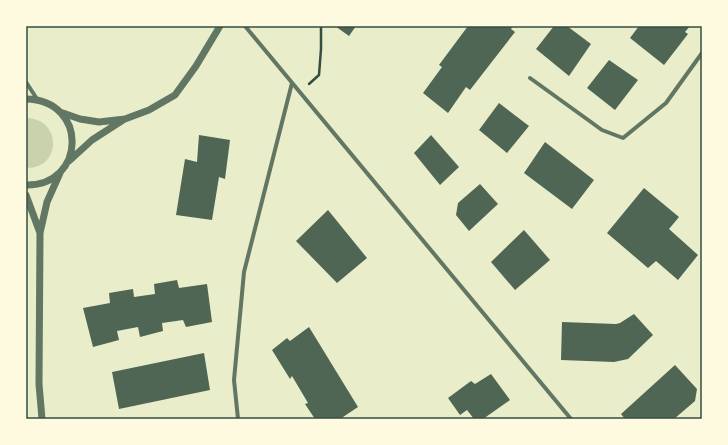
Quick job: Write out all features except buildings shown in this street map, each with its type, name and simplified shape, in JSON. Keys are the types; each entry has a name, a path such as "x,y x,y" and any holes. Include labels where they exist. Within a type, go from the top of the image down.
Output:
{"street":[{"path":"42,419 39,384 40,233 48,202 60,173 68,162 92,140 125,119 149,110 175,95 196,66 220,26"},
{"path":"245,26 571,419"},
{"path":"530,78 602,130 623,138 666,103 702,53"},
{"path":"26,82 37,100"},
{"path":"238,419 234,380 244,272 292,83"},
{"path":"26,99 37,100 50,104 60,112 68,123 72,136 72,149 68,162"},
{"path":"60,112 80,119 99,122 125,119"},
{"path":"26,185 36,185 49,181 60,173"},
{"path":"26,194 40,233"}],"path":[{"path":"300,93 319,75 321,26"}],"green space":[{"path":"26,118 38,120 46,126 51,134 53,143 51,153 46,161 38,166 26,168"}]}
